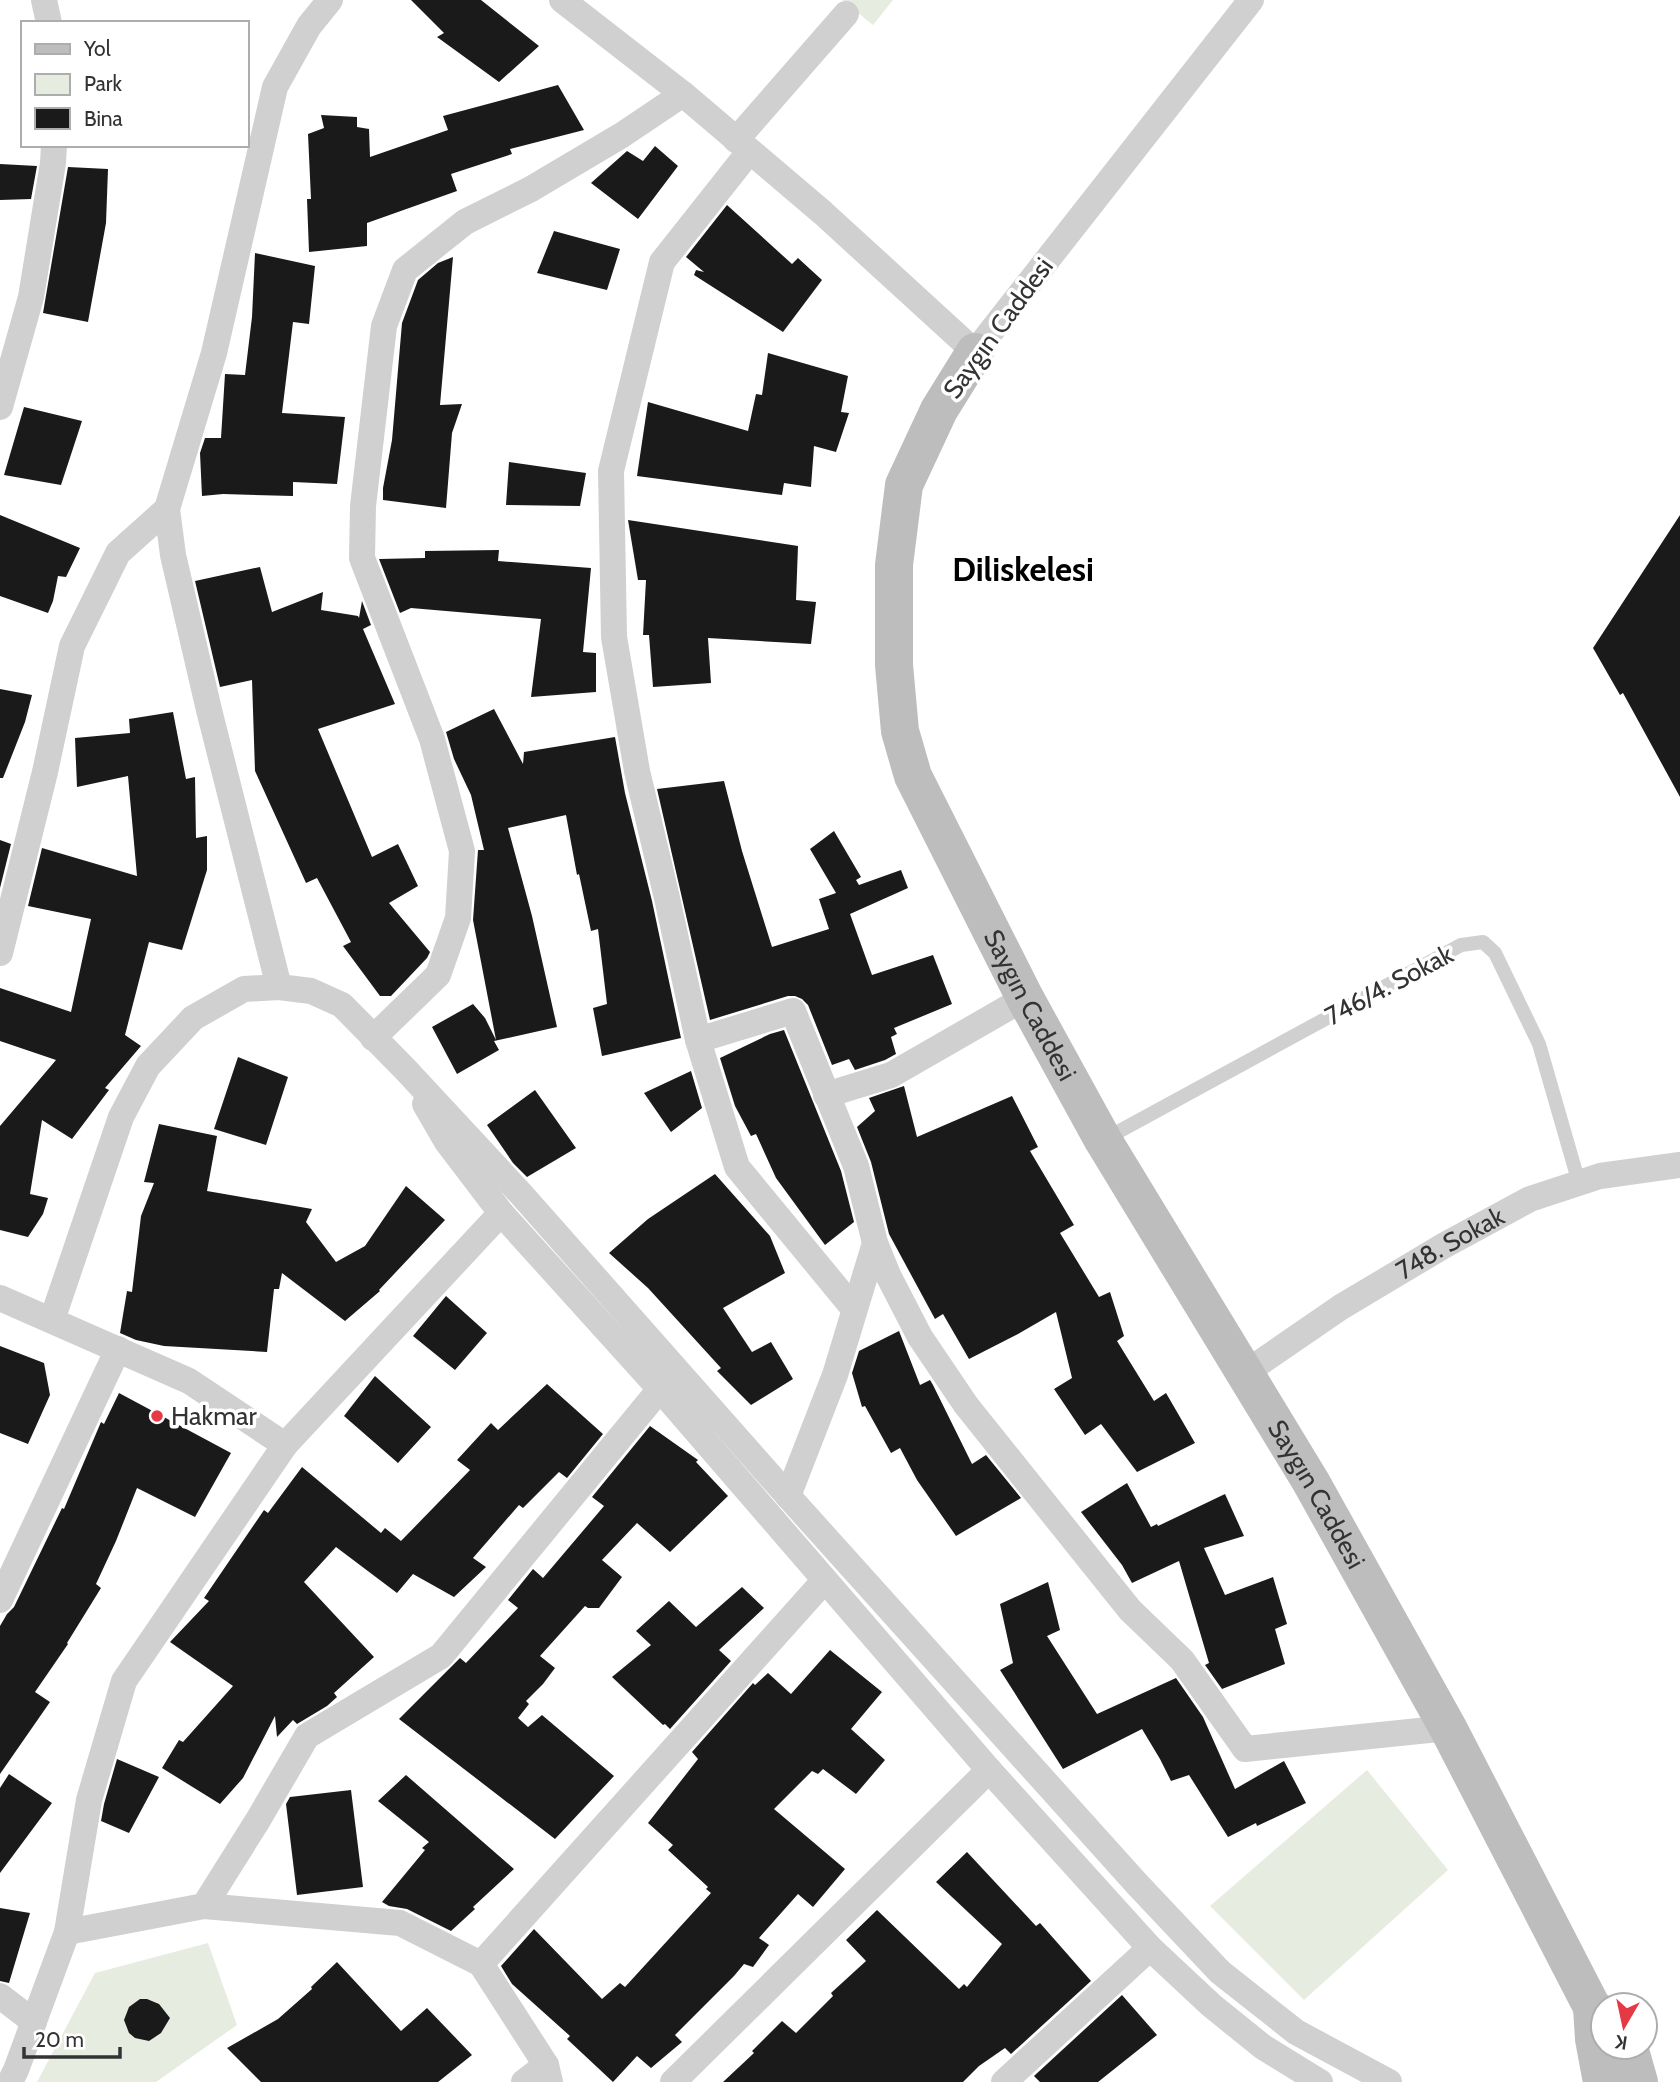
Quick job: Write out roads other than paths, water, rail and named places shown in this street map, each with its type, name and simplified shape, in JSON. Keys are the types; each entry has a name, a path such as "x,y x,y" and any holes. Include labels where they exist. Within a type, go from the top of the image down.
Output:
{"street":[{"path":"44,0 49,21"},
{"path":"279,987 209,710 173,555 167,509 214,353 275,87 309,26 330,0"},
{"path":"562,0 683,94 823,213 975,352"},
{"name":"Saygın Caddesi","path":"1251,0 975,352 939,410 904,485 894,565 894,665 900,731 913,776 1025,998 1104,1140 1311,1482 1448,1728 1589,1995"},
{"path":"846,14 742,146 662,262 611,471 614,638 637,771 698,1040 737,1167 854,1309"},
{"path":"373,1038 438,975 458,918 462,851 432,739 362,558 363,506 384,326 405,270 465,222 531,189 622,135 683,94"},
{"path":"0,407 31,297 54,147"},
{"path":"0,953 45,772 72,646 118,553 167,509"},
{"path":"52,1320 121,1117 148,1066 193,1018 244,989 279,987 311,991 342,1005 521,1194 788,1496 1220,1972 1296,2032 1389,2082"},
{"path":"826,1095 891,1075 1025,998"},
{"path":"698,1040 793,1011 856,1166 875,1243 920,1337 966,1405 1130,1610 1182,1660 1245,1749 1448,1728"},
{"path":"405,1069 447,1142 500,1213 660,1389 989,1770 1150,1948 1211,2005 1263,2047 1320,2082"},
{"name":"748. Sokak","path":"1244,1373 1341,1307 1445,1245 1530,1199 1600,1176 1680,1165"},
{"path":"10,2082 67,1932 89,1800 124,1681 285,1445 500,1213"},
{"path":"788,1496 835,1375 875,1243"},
{"path":"0,1298 189,1381 285,1445"},
{"path":"0,1600 118,1349"},
{"path":"204,1906 307,1736 441,1656 660,1389"},
{"path":"481,1964 824,1581"},
{"path":"673,2082 989,1770"},
{"path":"67,1932 204,1906 400,1923 481,1964 548,2073 524,2082"},
{"path":"1004,2082 1150,1948"},
{"path":"0,1996 34,2022"},
{"name":"Saygın Caddesi","path":"1598,2061 1602,2082"},
{"path":"1633,2061 1639,2082"}],"lane":[{"name":"746/4. Sokak","path":"1104,1140 1461,945 1482,942 1495,953 1539,1044 1579,1183"}],"place":[{"name":"Hakmar","path":"157,1416"}],"district":[{"name":"Diliskelesi","path":"1023,569"}]}
